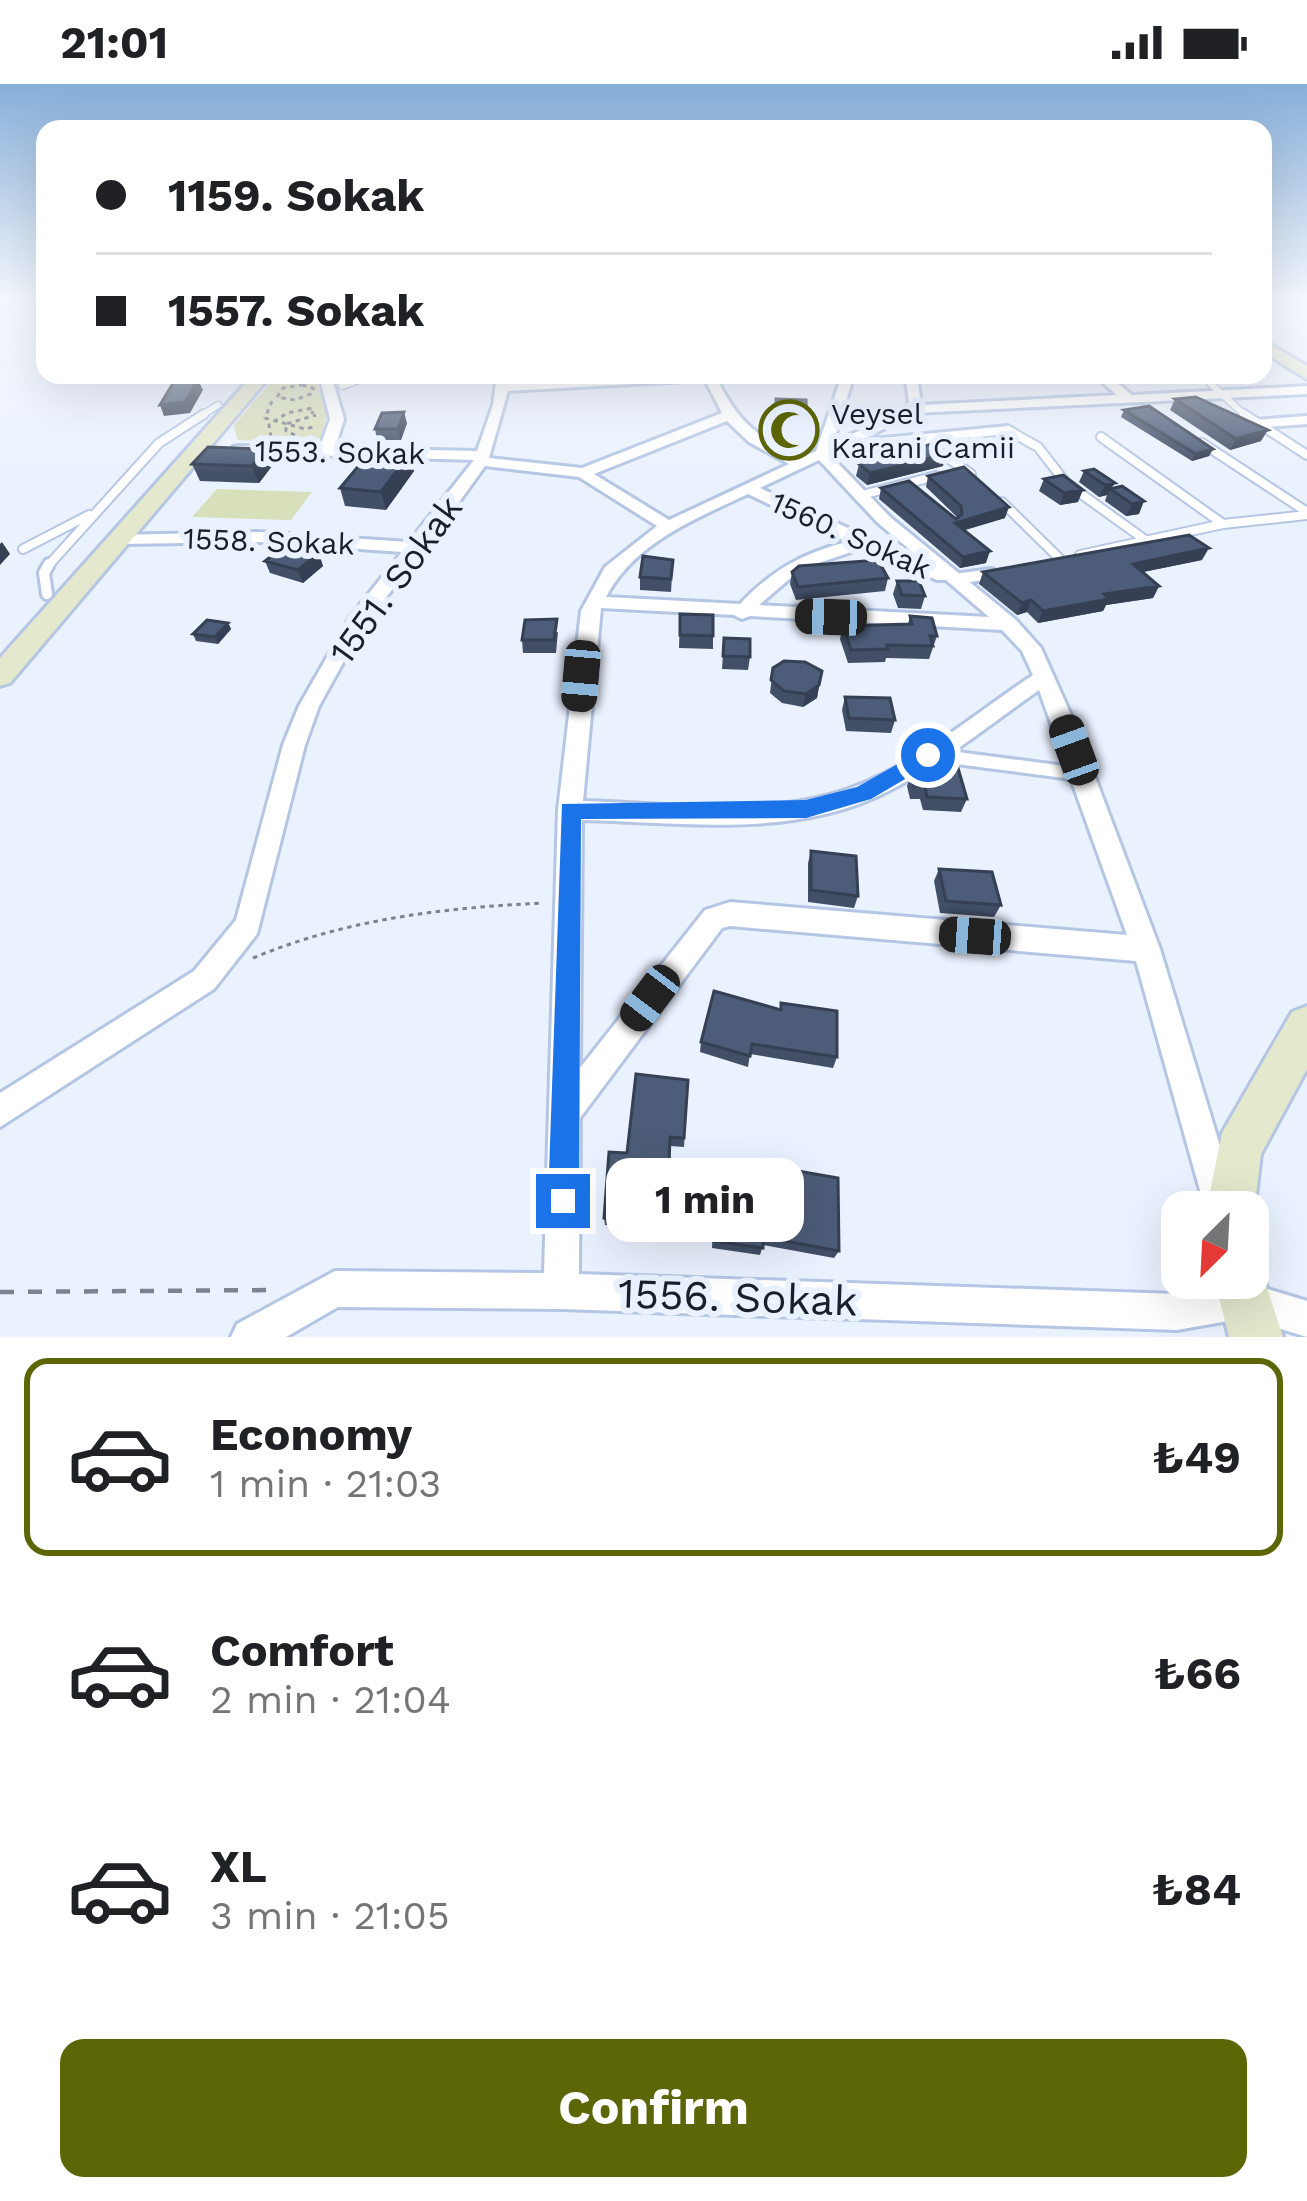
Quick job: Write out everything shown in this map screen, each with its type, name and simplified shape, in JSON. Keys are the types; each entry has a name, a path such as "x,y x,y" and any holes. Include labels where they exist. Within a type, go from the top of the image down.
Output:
{"street":[{"path":"0,646 237,384"},
{"path":"0,676 254,384"},
{"path":"327,449 333,384"},
{"name":"1551. Sokak","path":"0,1111 204,980 248,926 294,745 309,706 357,621 483,458 502,384"},
{"path":"713,384 727,416 741,433 822,455 1009,430"},
{"path":"822,455 845,384"},
{"path":"909,412 917,396 914,384"},
{"path":"1113,384 1136,400"},
{"path":"561,1291 570,810 586,632 594,602 611,571 668,526 909,412 1136,400 1217,389 1307,390"},
{"path":"909,412 922,440"},
{"path":"583,473 727,416"},
{"path":"1256,424 1307,420"},
{"name":"1553. Sokak","path":"196,450 327,449 483,458 583,473 668,526"},
{"path":"822,455 858,496 1031,648 1146,949 1220,1191"},
{"name":"1560. Sokak","path":"747,488 862,543 955,579"},
{"name":"1558. Sokak","path":"120,538 258,537 417,548"},
{"path":"742,613 777,573 800,560 862,543"},
{"path":"594,602 1009,624"},
{"path":"570,810 806,809 863,794 1043,677"},
{"path":"566,1111 714,918 730,914 1146,949"},
{"path":"1230,1191 1238,1148 1307,1027"},
{"name":"1556. Sokak","path":"250,1337 335,1289 561,1291 1177,1312 1247,1305 1307,1319"}],"lane":[{"path":"1217,389 1256,424 1307,455"},
{"path":"1136,400 1159,413"},
{"path":"47,594 48,566 159,443 218,405"},
{"path":"1009,430 1038,447 1078,494 1148,542"},
{"path":"1101,437 1223,524"},
{"path":"1196,439 1307,513"},
{"path":"922,440 983,484"},
{"path":"858,496 963,469"},
{"path":"910,484 923,496"},
{"path":"998,499 1060,559"},
{"path":"22,549 99,511"},
{"path":"1041,563 1223,524 1307,513"},
{"path":"955,579 1003,571"},
{"path":"928,755 1083,775"}],"path":[{"path":"296,385 313,388 302,399 284,400 276,395 296,385"},
{"path":"302,399 305,409"},
{"path":"272,401 264,416 274,420 315,426 330,420"},
{"path":"279,440 268,433 274,420 313,408 311,414"},
{"path":"288,422 311,414 330,420"},
{"path":"288,422 286,431 295,435 320,432"},
{"path":"286,441 302,441"},
{"path":"204,980 287,942 346,922 421,909 568,902"},
{"path":"0,1292 335,1289"}],"green space":[{"path":"269,384 317,384 327,414 320,443 238,440 233,426"},
{"path":"217,489 312,492 291,520 192,517"}],"building":[{"path":"173,384 196,384 185,402 160,405"},
{"path":"1196,397 1268,430 1236,439 1175,399"},
{"path":"776,399 806,400 807,417 776,416"},
{"path":"1149,406 1213,449 1196,454 1124,410"},
{"path":"404,412 398,429 375,429 382,413"},
{"path":"932,444 946,454 870,473 859,464"},
{"path":"208,447 266,449 252,466 192,464"},
{"path":"371,451 410,453 381,492 340,488"},
{"path":"964,467 1009,507 955,523 990,551 963,557 881,488 909,481 956,519 962,514 961,506 928,476"},
{"path":"1094,469 1115,483 1105,485 1084,471"},
{"path":"1063,475 1083,490 1064,493 1044,479"},
{"path":"1122,486 1144,501 1132,504 1110,489"},
{"path":"1189,535 1209,548 1133,564 1159,586 1104,594 1109,599 1043,611 1031,600 1022,603 983,572"},
{"path":"287,544 319,553 298,570 265,561"},
{"path":"643,556 673,560 671,579 640,577"},
{"path":"878,560 888,578 798,587 792,572 799,566"},
{"path":"897,581 919,581 925,596 902,595"},
{"path":"680,614 713,615 713,636 680,635"},
{"path":"910,616 932,618 937,636 930,636 933,646 851,650 843,626 912,624"},
{"path":"557,619 554,640 522,640 525,620"},
{"path":"207,620 228,623 215,637 193,634"},
{"path":"724,638 750,639 750,657 723,656"},
{"path":"784,661 805,662 822,671 819,685 806,694 784,691 771,680 773,668"},
{"path":"845,697 890,698 895,720 849,718"},
{"path":"924,766 958,768 967,799 927,797 925,786 914,786 912,773"},
{"path":"811,851 856,856 858,896 811,890"},
{"path":"939,869 992,872 1001,905 946,901"},
{"path":"714,991 781,1010 781,1003 837,1011 837,1057 752,1044 750,1056 701,1042"},
{"path":"636,1074 688,1080 684,1138 670,1137 667,1222 604,1218 609,1152 627,1153"},
{"path":"775,1167 838,1178 839,1251 763,1237 763,1248 713,1241 715,1216 704,1215 707,1182 718,1183 719,1168 775,1175"}],"place":[{"name":"Veysel Karani Camii","path":"789,430"}],"route":[{"path":"563,1201 570,810 806,809 863,794 928,755"}]}
